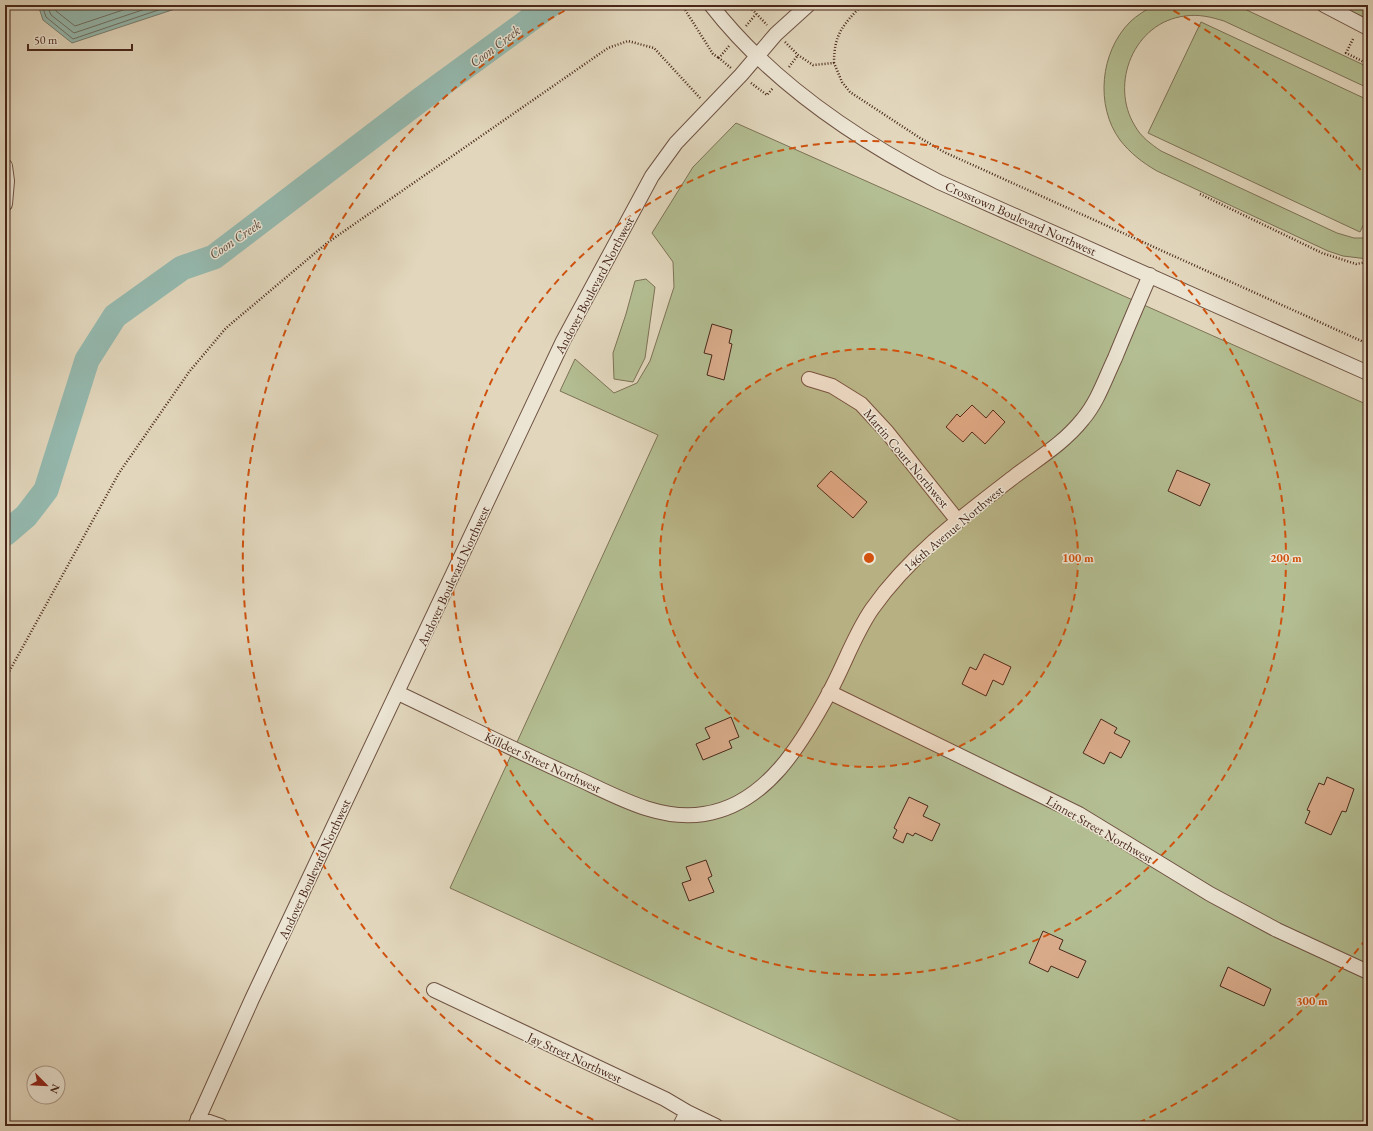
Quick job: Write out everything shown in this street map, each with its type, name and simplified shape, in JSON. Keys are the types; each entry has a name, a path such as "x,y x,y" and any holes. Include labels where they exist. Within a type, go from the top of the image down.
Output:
{"street":[{"name":"Crosstown Boulevard Northwest","path":"711,5 724,22 758,56 810,102 846,128 894,159 939,182 1368,373"},
{"name":"Andover Boulevard Northwest","path":"196,1122 252,999 398,693 563,341 652,176 676,143 758,56 776,34 808,5"},
{"path":"1324,5 1368,28"},
{"path":"5,166 7,181 5,204"},
{"name":"146th Avenue Northwest","path":"693,816 706,814 729,806 754,794 770,780 787,759 829,692 870,611 890,584 906,566 958,521 1017,474 1056,447 1083,420 1098,398 1150,275"},
{"name":"Martin Court Northwest","path":"809,379 832,386 861,404 892,438 958,521"},
{"name":"Linnet Street Northwest","path":"829,692 1079,814 1210,894 1277,930 1368,972"},
{"name":"Killdeer Street Northwest","path":"398,693 534,759 634,804 670,814 693,816"},
{"name":"Jay Street Northwest","path":"434,990 665,1099 716,1126"},
{"path":"680,1126 687,1112"},
{"path":"196,1122 221,1126"}],"path":[{"path":"682,5 714,54 719,58"},
{"path":"748,5 798,55 813,65 834,63"},
{"path":"862,5 840,30 836,38 834,63 842,82 850,92 944,152 1368,344"},
{"path":"1353,39 1346,54 1368,64"},
{"path":"5,679 118,473 188,372 226,328 327,243 608,48 628,41 654,48 709,109"},
{"path":"1200,194 1322,253 1356,264 1368,262"}],"green space":[{"path":"1155,5 1236,5 1368,67 1368,88 1224,21 1205,16 1185,16 1167,21 1152,30 1140,42 1131,58 1126,74 1125,92 1128,109 1137,130 1143,137 1161,151 1337,233 1354,238 1368,238 1368,259 1343,256 1328,251 1157,171 1147,165 1124,145 1112,126 1107,111 1104,96 1104,80 1107,64 1112,48 1120,34 1133,19"},
{"path":"1337,5 1368,5 1368,19"},
{"path":"1201,22 1368,100 1368,215 1360,232 1148,133"},
{"path":"736,123 1368,405 1368,1126 971,1126 450,888 658,435 560,391 575,359 614,393 637,383 650,361 674,287 673,262 652,233 693,167"},
{"path":"646,279 655,287 645,358 633,382 614,379 613,353 635,281"}],"water":[{"path":"38,5 187,5 72,43 43,20"}],"building":[{"path":"712,324 732,330 729,343 732,344 724,380 707,375 712,355 704,353"},
{"path":"972,405 986,418 993,410 1005,422 985,444 972,432 963,442 946,427 957,414 960,417"},
{"path":"1177,470 1210,484 1200,506 1168,491"},
{"path":"831,471 867,502 853,518 817,486"},
{"path":"984,654 1011,667 1003,685 993,680 986,696 962,684 970,667 976,670"},
{"path":"731,717 739,737 729,741 732,748 703,760 696,744 710,738 705,728"},
{"path":"1101,719 1117,728 1114,733 1130,741 1121,758 1110,752 1104,764 1083,753"},
{"path":"1327,777 1354,789 1346,812 1342,811 1331,835 1305,823 1310,811 1307,810 1319,783 1324,785"},
{"path":"909,797 928,806 923,816 940,824 932,841 915,833 913,836 907,833 903,843 893,838 897,830 894,828"},
{"path":"706,860 712,876 708,878 714,892 689,901 682,883 691,880 686,867"},
{"path":"1043,931 1063,940 1059,949 1086,961 1078,978 1051,966 1048,972 1029,963"},
{"path":"1228,967 1271,989 1264,1006 1220,986"}],"waterway":[{"name":"Coon Creek","path":"5,534 26,516 46,490 87,360 115,316 182,268 214,257 420,100 550,5"}]}
